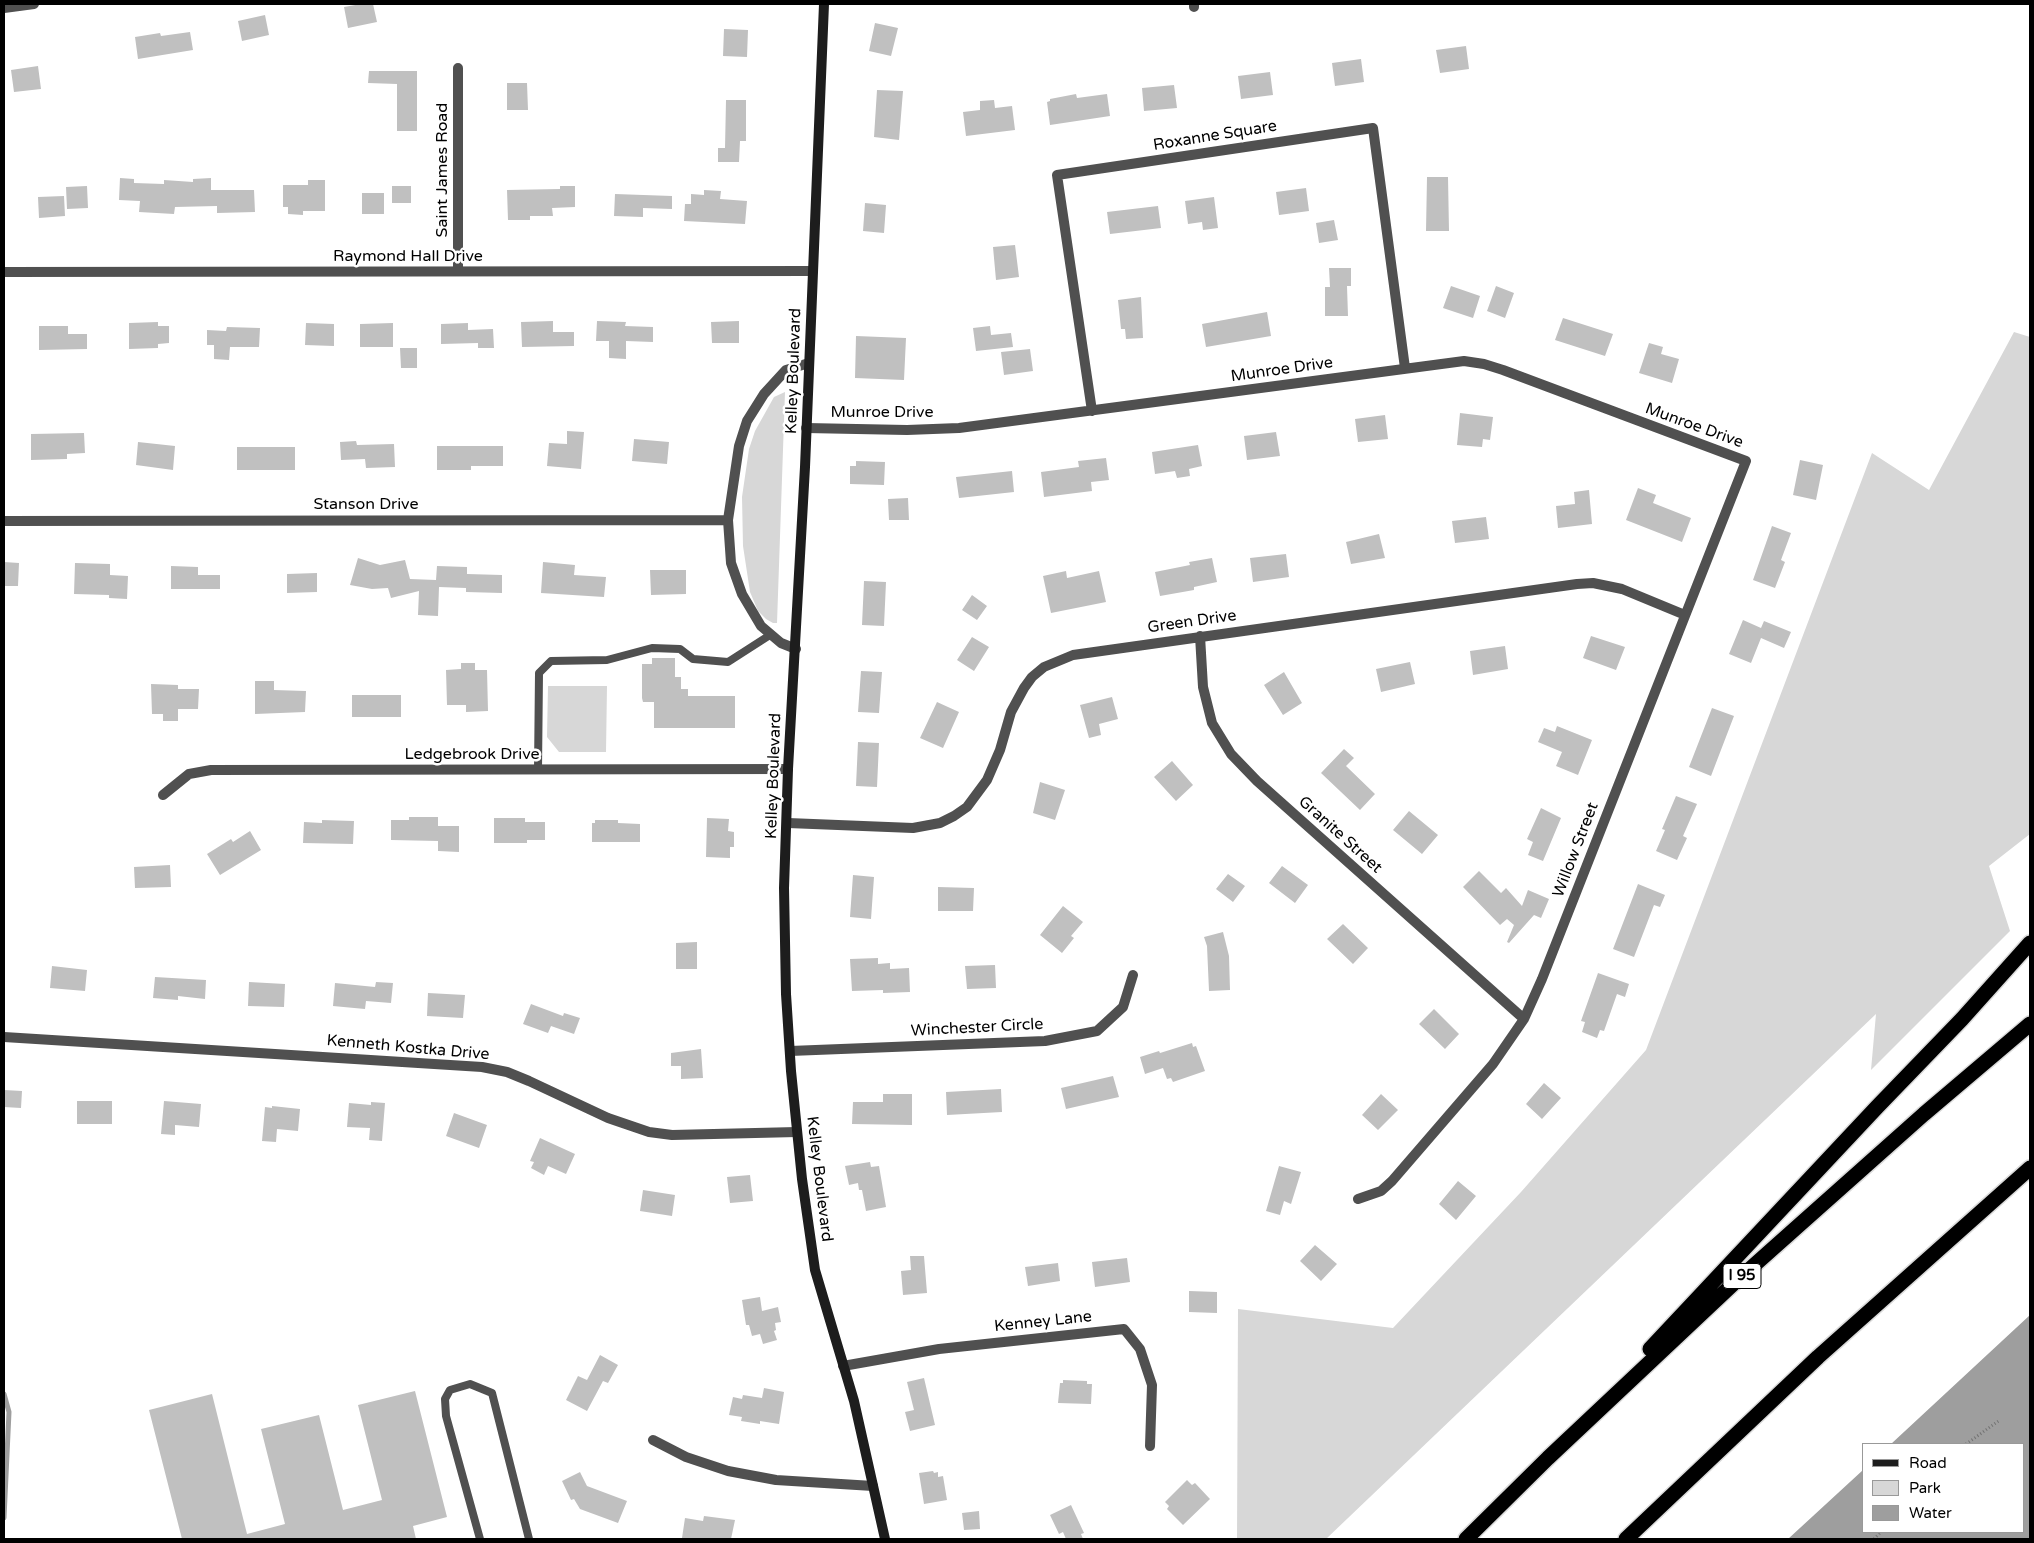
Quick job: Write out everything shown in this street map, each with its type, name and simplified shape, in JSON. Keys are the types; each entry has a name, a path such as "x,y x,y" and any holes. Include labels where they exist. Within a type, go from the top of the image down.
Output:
{"highway":[{"path":"1548,1458 1870,1114 1962,1019 2030,944"},
{"name":"I 95","path":"1466,1539 1548,1458 1774,1248 1938,1102 2030,1024"},
{"path":"1626,1539 1818,1357 2030,1168"}],"main road":[{"name":"Kelley Boulevard","path":"824,4 796,649 788,769 788,823 784,888 786,994 797,1132 815,1270 854,1401 885,1539"}],"street":[{"path":"4,8 34,4"},
{"name":"Saint James Road","path":"458,68 458,272"},
{"name":"Roxanne Square","path":"1092,411 1057,175 1374,128 1405,368"},
{"name":"Raymond Hall Drive","path":"4,272 813,271"},
{"name":"Munroe Drive","path":"806,428 907,430 959,428 1464,361 1484,364 1746,461"},
{"path":"796,649 781,643 761,626 742,594 731,564 728,520 739,446 746,421 764,394 786,370 809,363"},
{"name":"Willow Street","path":"1358,1199 1381,1191 1392,1181 1493,1064 1524,1019 1542,979 1746,461"},
{"name":"Stanson Drive","path":"4,521 728,520"},
{"name":"Green Drive","path":"788,823 913,828 940,823 967,807 987,780 1000,750 1016,700 1032,677 1044,667 1086,652 1593,583 1622,589 1685,615"},
{"name":"Granite Street","path":"1200,636 1203,687 1212,723 1231,754 1257,781 1524,1019"},
{"name":"Ledgebrook Drive","path":"163,794 189,774 210,770 788,769"},
{"name":"Winchester Circle","path":"790,1051 1045,1040 1097,1031 1123,1007 1133,975"},
{"name":"Kenneth Kostka Drive","path":"4,1036 482,1067 507,1072 528,1080 608,1118 649,1132 672,1135 797,1132"},
{"name":"Kenney Lane","path":"843,1366 939,1349 1124,1329 1140,1349 1152,1385 1150,1446"},
{"path":"653,1440 686,1457 728,1471 776,1480 873,1486"}],"lane":[{"path":"538,770 539,673 551,661 607,660 652,648 680,649 693,659 728,662 770,635"},
{"path":"480,1539 446,1416 445,1399 450,1390 470,1384 492,1393 529,1539"}],"path":[{"path":"1967,1443 2000,1420"}],"green space":[{"path":"2014,332 2030,337 2030,834 1989,866 2010,931 1871,1070 1876,1014 1326,1539 1237,1539 1238,1309 1393,1328 1521,1192 1646,1050 1872,453 1929,490"},
{"path":"785,392 777,623 773,623 758,611 750,592 743,546 742,497 749,449 755,431 774,397"},
{"path":"548,686 607,686 606,752 559,752 547,737"}],"water":[{"path":"2030,1315 2030,1539 1788,1539 1862,1471 1862,1533 2024,1533 2024,1443 1892,1443"}],"building":[{"path":"373,4 377,22 348,28 344,7"},
{"path":"265,15 269,35 242,41 238,21"},
{"path":"875,23 898,28 891,56 869,51"},
{"path":"724,29 748,30 747,57 723,56"},
{"path":"190,32 193,50 138,59 135,37 160,33 161,36"},
{"path":"1466,46 1469,69 1440,73 1436,50"},
{"path":"1361,59 1364,82 1335,86 1332,63"},
{"path":"38,66 41,89 14,92 11,70"},
{"path":"369,71 417,71 417,131 397,131 397,84 368,83"},
{"path":"1270,72 1273,95 1241,99 1238,76"},
{"path":"507,83 527,83 528,110 507,110"},
{"path":"1174,85 1177,108 1144,111 1142,88"},
{"path":"877,90 903,91 899,140 874,137"},
{"path":"1076,94 1077,98 1107,94 1110,116 1050,125 1047,102 1050,99"},
{"path":"726,100 746,100 746,141 740,141 739,162 718,162 718,148 725,148"},
{"path":"994,100 995,108 1012,106 1015,130 966,136 963,112 980,110 980,101"},
{"path":"1427,177 1448,177 1449,231 1426,231"},
{"path":"120,178 134,179 134,183 164,184 164,180 193,182 193,179 211,178 211,190 254,190 255,212 217,213 217,206 175,207 174,214 139,212 140,201 119,200"},
{"path":"308,180 325,180 325,211 303,211 303,215 288,214 288,207 283,207 283,185 308,185"},
{"path":"87,186 88,208 67,209 66,187"},
{"path":"392,186 411,186 411,203 392,203"},
{"path":"560,186 575,186 575,207 552,208 553,216 530,216 530,220 508,220 507,190 560,189"},
{"path":"1306,188 1309,211 1279,215 1276,192"},
{"path":"704,190 721,191 720,199 747,201 745,224 684,221 685,204 691,204 691,194 704,195"},
{"path":"362,193 384,193 384,214 362,214"},
{"path":"615,194 672,196 672,209 643,208 643,217 614,216"},
{"path":"64,196 65,216 39,218 38,197"},
{"path":"1214,197 1218,228 1203,230 1202,222 1188,224 1185,201"},
{"path":"865,203 886,205 884,233 863,231"},
{"path":"1158,206 1161,228 1110,234 1107,212"},
{"path":"1334,220 1338,240 1319,243 1316,223"},
{"path":"1015,245 1019,277 996,280 993,247"},
{"path":"1329,268 1351,268 1351,286 1347,286 1348,316 1325,316 1325,287 1330,287"},
{"path":"1451,286 1480,296 1473,318 1443,308"},
{"path":"1496,286 1514,293 1505,318 1487,311"},
{"path":"1141,297 1143,338 1126,339 1125,329 1121,329 1118,300"},
{"path":"1267,312 1271,336 1206,347 1202,324"},
{"path":"1563,318 1613,334 1605,356 1555,340"},
{"path":"553,321 553,332 574,332 574,346 522,347 521,322"},
{"path":"597,321 626,322 625,326 653,327 653,342 626,341 626,359 609,358 609,341 596,341"},
{"path":"739,321 739,343 712,343 711,322"},
{"path":"158,322 158,326 169,326 169,343 158,344 158,348 129,349 129,323"},
{"path":"306,323 334,324 334,346 305,345"},
{"path":"393,323 393,347 360,347 360,324"},
{"path":"468,323 468,330 493,329 494,348 478,348 478,343 441,344 441,324"},
{"path":"39,326 68,326 68,334 87,334 87,349 39,350"},
{"path":"990,326 991,335 1011,333 1013,347 976,351 973,328"},
{"path":"227,327 260,328 259,347 230,347 229,360 214,359 214,345 207,345 207,330 226,331"},
{"path":"856,336 906,338 904,380 855,378"},
{"path":"1649,343 1663,347 1661,354 1679,359 1672,383 1639,373"},
{"path":"400,348 417,348 417,368 401,368"},
{"path":"1030,349 1033,371 1004,375 1001,352"},
{"path":"1460,413 1493,417 1490,440 1483,439 1482,447 1457,445"},
{"path":"1385,415 1388,439 1358,442 1355,419"},
{"path":"567,431 584,432 581,469 547,466 549,443 567,444"},
{"path":"1276,432 1280,456 1247,460 1244,436"},
{"path":"84,433 85,453 67,454 67,459 31,460 31,434"},
{"path":"634,439 669,442 667,464 632,461"},
{"path":"356,441 357,445 394,444 395,467 366,468 365,459 341,460 340,442"},
{"path":"138,442 175,446 173,470 136,465"},
{"path":"1198,445 1202,466 1189,469 1190,476 1177,478 1175,471 1155,474 1152,452"},
{"path":"437,446 503,446 503,466 471,466 471,470 437,470"},
{"path":"237,447 295,447 295,470 237,470"},
{"path":"1106,458 1109,480 1091,482 1092,491 1044,497 1041,472 1079,467 1078,461"},
{"path":"1800,460 1823,465 1816,500 1793,495"},
{"path":"856,461 885,462 884,485 850,484 850,466 856,466"},
{"path":"1012,471 1014,492 959,498 956,477"},
{"path":"1638,488 1656,495 1653,503 1691,518 1682,542 1626,520"},
{"path":"1589,490 1592,524 1558,528 1556,506 1575,504 1574,492"},
{"path":"908,498 909,520 889,520 888,499"},
{"path":"1486,517 1489,539 1455,543 1452,521"},
{"path":"1772,526 1791,533 1781,560 1785,562 1775,588 1753,580"},
{"path":"1379,534 1385,558 1351,564 1346,542"},
{"path":"1286,554 1289,577 1253,582 1250,558"},
{"path":"358,558 380,565 405,560 410,579 436,580 437,566 467,567 467,574 502,575 502,593 466,592 466,588 439,587 438,616 418,615 419,591 391,598 388,588 372,589 350,585"},
{"path":"1212,558 1217,582 1194,587 1194,590 1160,596 1155,572 1190,565 1189,562"},
{"path":"4,562 19,563 18,586 4,586"},
{"path":"543,562 575,565 574,575 606,577 604,597 541,593"},
{"path":"75,563 110,564 110,575 128,576 127,599 109,598 109,595 74,594"},
{"path":"171,566 198,567 198,575 220,575 220,589 171,589"},
{"path":"650,570 686,570 686,594 651,595"},
{"path":"1066,571 1067,578 1099,571 1106,602 1051,613 1043,576"},
{"path":"317,573 317,592 287,593 287,574"},
{"path":"864,581 886,582 884,626 862,625"},
{"path":"972,595 987,606 977,620 962,610"},
{"path":"1743,620 1761,628 1764,621 1791,632 1784,648 1761,638 1751,663 1729,654"},
{"path":"1591,636 1625,647 1616,670 1583,658"},
{"path":"972,637 989,647 974,671 957,660"},
{"path":"1505,646 1508,669 1473,675 1470,651"},
{"path":"652,658 675,658 675,677 681,677 681,689 688,689 688,696 735,696 735,728 654,728 654,702 643,702 642,698 642,664 652,664"},
{"path":"1410,662 1415,684 1381,692 1376,669"},
{"path":"461,663 475,663 475,670 487,670 488,711 466,712 466,705 447,705 446,670 461,669"},
{"path":"861,671 882,672 879,713 858,712"},
{"path":"1284,672 1302,703 1283,715 1264,685"},
{"path":"255,681 274,681 274,690 306,691 305,712 255,714"},
{"path":"151,684 178,685 178,689 199,689 198,709 178,709 178,721 163,721 163,714 152,714"},
{"path":"352,695 401,695 401,717 352,717"},
{"path":"1112,697 1118,719 1099,724 1101,735 1089,738 1080,705"},
{"path":"937,702 959,712 943,748 920,738"},
{"path":"1712,708 1734,716 1711,776 1689,767"},
{"path":"1557,726 1592,740 1578,775 1556,766 1562,752 1538,742 1544,728 1555,732"},
{"path":"858,742 879,743 877,787 856,786"},
{"path":"1344,749 1354,758 1346,766 1375,794 1360,810 1321,773"},
{"path":"1172,761 1193,785 1176,801 1154,777"},
{"path":"1040,782 1065,790 1055,820 1033,813"},
{"path":"1676,796 1697,804 1683,836 1687,838 1677,860 1656,851 1665,830 1662,829"},
{"path":"1541,808 1561,818 1543,861 1528,855 1533,842 1527,839"},
{"path":"1409,811 1438,835 1422,854 1393,830"},
{"path":"409,817 438,817 438,826 459,826 459,852 438,851 438,841 391,840 391,820 409,820"},
{"path":"494,818 525,818 525,822 545,822 545,840 527,840 527,843 494,843"},
{"path":"707,818 729,819 728,831 734,832 734,847 730,847 730,858 706,857"},
{"path":"322,820 354,821 353,844 303,843 304,822 322,823"},
{"path":"595,820 618,820 618,823 640,824 640,842 592,842 592,823 595,823"},
{"path":"250,831 261,850 220,875 207,854 231,839 233,842"},
{"path":"170,865 171,887 135,888 134,867"},
{"path":"1282,866 1308,885 1295,903 1269,883"},
{"path":"1479,871 1501,893 1506,888 1522,906 1528,890 1549,899 1541,918 1534,915 1509,943 1507,942 1514,925 1507,919 1500,925 1463,887"},
{"path":"1228,874 1245,886 1233,902 1216,889"},
{"path":"853,875 874,877 871,919 850,917"},
{"path":"1638,884 1665,895 1660,907 1654,905 1634,957 1613,949"},
{"path":"938,887 974,888 973,911 938,911"},
{"path":"1063,906 1083,922 1071,936 1074,938 1062,953 1040,935"},
{"path":"1343,924 1368,948 1353,964 1327,939"},
{"path":"1223,932 1229,956 1230,990 1209,991 1207,946 1204,937"},
{"path":"697,942 697,969 676,969 676,943"},
{"path":"878,958 878,964 890,963 890,969 909,968 910,992 883,993 883,990 852,991 850,959"},
{"path":"995,965 996,988 967,989 965,966"},
{"path":"52,966 87,970 85,991 50,988"},
{"path":"1598,973 1629,984 1625,997 1617,994 1604,1031 1600,1030 1597,1038 1582,1032 1585,1022 1581,1021"},
{"path":"155,977 206,980 205,999 178,996 178,1000 153,998"},
{"path":"249,982 285,984 284,1007 248,1006"},
{"path":"376,982 393,983 391,1003 366,1001 365,1009 333,1006 335,983 375,987"},
{"path":"428,993 465,995 463,1018 427,1016"},
{"path":"531,1004 563,1016 564,1013 580,1018 574,1034 551,1026 548,1033 523,1024"},
{"path":"1434,1009 1459,1034 1445,1049 1419,1024"},
{"path":"1192,1043 1193,1047 1196,1046 1205,1071 1173,1082 1171,1078 1167,1079 1163,1068 1145,1074 1140,1057"},
{"path":"701,1049 703,1078 681,1079 681,1066 671,1066 671,1053"},
{"path":"1113,1076 1119,1097 1066,1109 1061,1088"},
{"path":"1544,1083 1561,1098 1542,1119 1526,1104"},
{"path":"1001,1089 1002,1112 947,1115 946,1092"},
{"path":"4,1090 22,1091 21,1108 4,1107"},
{"path":"883,1094 912,1094 912,1125 852,1124 853,1102 883,1102"},
{"path":"1381,1094 1398,1110 1378,1130 1362,1115"},
{"path":"77,1101 112,1101 112,1124 77,1124"},
{"path":"164,1101 201,1104 199,1127 175,1125 175,1135 161,1134"},
{"path":"371,1102 385,1103 382,1141 369,1140 370,1128 347,1127 349,1103 371,1105"},
{"path":"272,1106 300,1109 298,1131 277,1129 276,1142 262,1141 265,1107 272,1108"},
{"path":"454,1113 487,1125 479,1148 446,1136"},
{"path":"540,1138 575,1154 566,1174 548,1166 544,1175 531,1168 534,1162 530,1161"},
{"path":"870,1162 871,1167 879,1166 886,1207 866,1211 862,1190 859,1190 858,1183 849,1185 845,1166"},
{"path":"1279,1166 1301,1172 1291,1204 1284,1201 1280,1215 1266,1211"},
{"path":"750,1175 753,1201 730,1203 727,1177"},
{"path":"1458,1181 1476,1196 1456,1220 1439,1204"},
{"path":"643,1190 675,1195 672,1216 640,1211"},
{"path":"1315,1245 1337,1264 1321,1281 1300,1261"},
{"path":"910,1256 924,1256 927,1293 903,1295 901,1271 911,1270"},
{"path":"1127,1258 1130,1282 1095,1287 1092,1262"},
{"path":"1058,1263 1060,1281 1028,1286 1025,1267"},
{"path":"1189,1291 1217,1292 1217,1313 1189,1312"},
{"path":"760,1297 762,1311 778,1307 781,1322 775,1323 776,1330 774,1331 777,1340 763,1344 760,1334 752,1336 749,1325 746,1325 742,1300"},
{"path":"600,1355 618,1365 608,1383 603,1381 587,1411 566,1400 578,1376 587,1380"},
{"path":"924,1378 935,1425 910,1431 905,1412 914,1410 907,1382"},
{"path":"1063,1380 1087,1381 1087,1384 1092,1384 1091,1404 1058,1403 1060,1383 1063,1383"},
{"path":"764,1388 784,1392 779,1424 741,1421 742,1417 729,1415 733,1397 742,1399 743,1395 762,1398"},
{"path":"415,1391 447,1517 413,1526 416,1539 182,1539 149,1410 212,1394 247,1534 285,1524 261,1429 319,1415 343,1510 382,1500 358,1405"},
{"path":"933,1471 934,1473 938,1472 938,1477 943,1476 947,1500 924,1504 919,1473"},
{"path":"580,1472 587,1486 627,1501 618,1523 580,1509 574,1499 571,1500 562,1481"},
{"path":"1187,1480 1192,1485 1195,1483 1210,1499 1183,1525 1167,1509 1169,1506 1165,1502"},
{"path":"1071,1505 1084,1533 1081,1534 1083,1539 1066,1539 1063,1532 1059,1534 1050,1515"},
{"path":"979,1511 980,1529 964,1530 962,1513"},
{"path":"704,1516 735,1520 731,1539 682,1538 685,1518 703,1521"}],"waterway":[{"path":"4,1394 9,1412 4,1518"}]}
